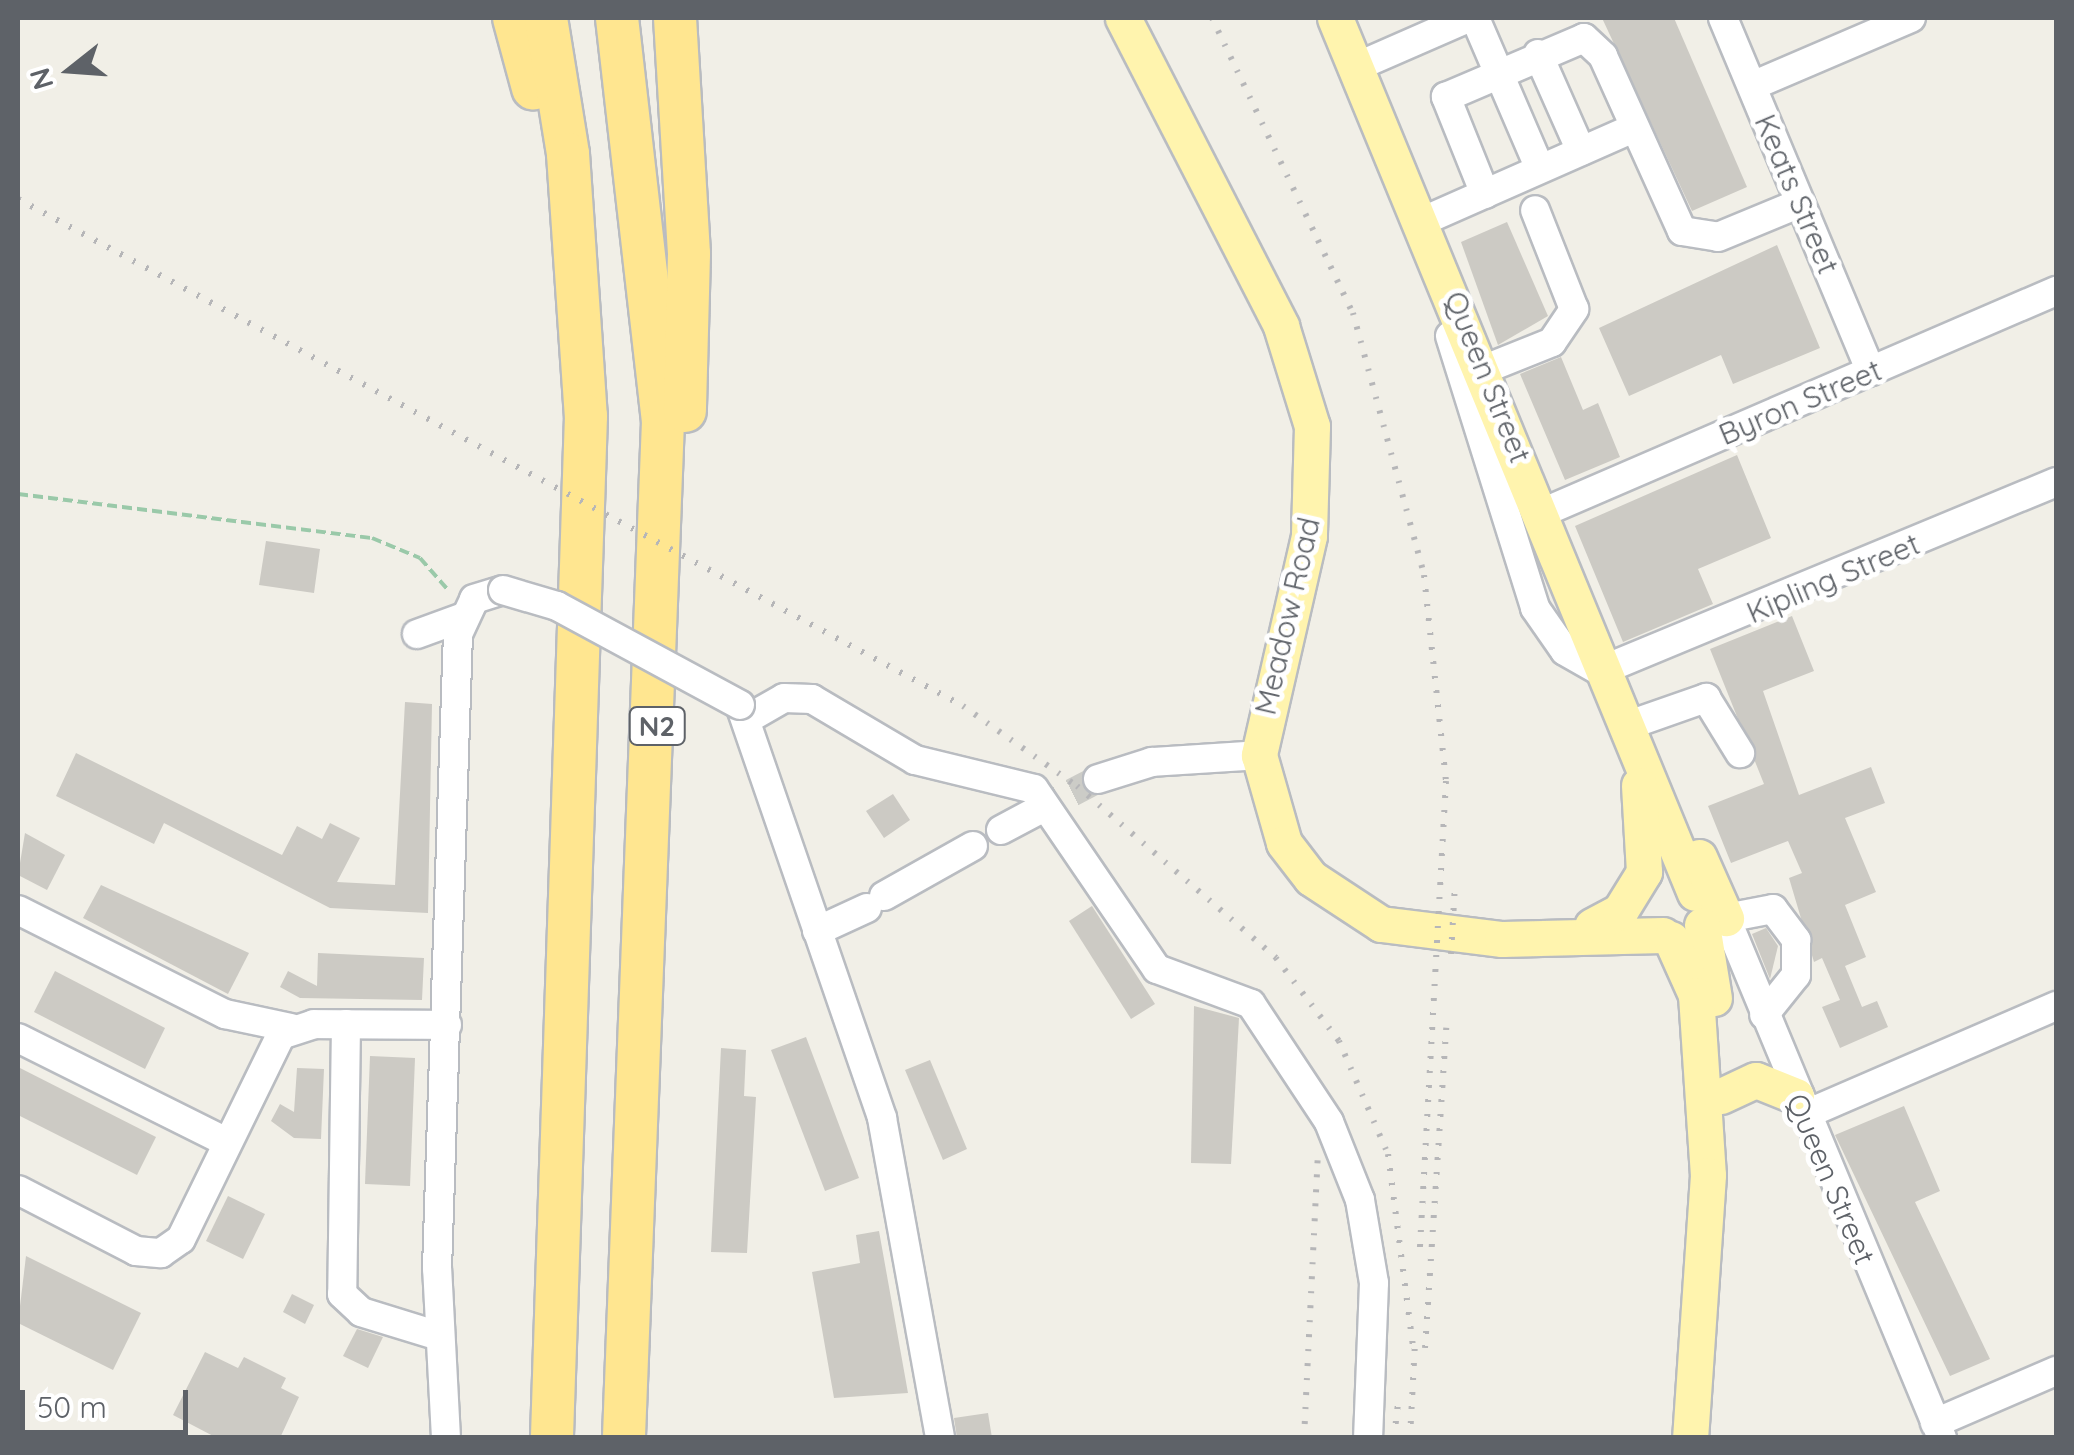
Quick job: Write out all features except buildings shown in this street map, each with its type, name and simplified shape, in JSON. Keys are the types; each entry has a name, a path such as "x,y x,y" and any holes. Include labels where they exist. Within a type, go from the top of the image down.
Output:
{"highway":[{"path":"514,18 563,260 575,424 574,690"},
{"path":"546,18 568,154 586,416 552,1438"},
{"name":"N2","path":"618,18 664,421 658,713 624,1438"},
{"path":"658,713 688,348 675,18"}],"main road":[{"name":"Meadow Road","path":"1123,18 1281,326 1312,426 1309,536 1259,754 1284,843 1346,907 1419,933 1540,939 1685,920"},
{"name":"Queen Street","path":"1336,18 1632,732 1685,920"},
{"path":"1632,732 1665,777 1702,1066 1708,1175"},
{"path":"1632,732 1644,872 1601,933 1671,956 1702,1066"},
{"path":"1685,920 1721,1096 1708,1175 1690,1438"},
{"path":"1721,1096 1756,1080 1800,1105"}],"street":[{"path":"1356,67 1472,18 1540,169"},
{"name":"Keats Street","path":"1723,18 1871,371"},
{"path":"1752,86 1912,18"},
{"path":"1485,194 1446,98 1538,54 1594,40 1682,231 1718,237 1800,203"},
{"path":"1538,54 1581,151"},
{"path":"1608,672 1565,652 1534,608 1423,221 1634,128"},
{"path":"1484,370 1552,342 1574,310 1536,210"},
{"name":"Byron Street","path":"1544,512 2056,291"},
{"name":"Kipling Street","path":"1608,672 2056,482"},
{"path":"417,634 463,614 502,590 556,606 744,711 893,1161 940,1438"},
{"path":"446,1438 439,1336 463,614"},
{"path":"744,711 784,698 812,698 915,760 1034,789 1157,969 1252,1004 1329,1122 1360,1200 1374,1283 1368,1438"},
{"path":"1632,732 1706,698 1740,753"},
{"path":"1098,779 1172,759 1259,754"},
{"path":"1002,830 1036,812"},
{"path":"816,931 876,902 973,846"},
{"path":"18,910 225,1014 291,1028 448,1025"},
{"path":"1685,920 1774,910 1796,940 1796,975 1763,1012"},
{"name":"Queen Street","path":"1685,920 1763,1012 1938,1430"},
{"path":"1800,1105 2056,1006"},
{"path":"346,1024 342,1294 362,1312 439,1336"},
{"path":"18,1190 136,1251 161,1253 181,1239 227,1142 291,1028"},
{"path":"18,1038 227,1142"},
{"path":"1938,1430 2056,1371"}],"path":[{"path":"18,494 399,544 463,614"}],"tunnel":[{"path":"1035,812 1098,779"}],"railway":[{"path":"1212,18 1353,313 1424,575 1446,781 1419,1258"},
{"path":"18,199 963,706 1077,786 1276,958 1339,1041 1388,1154 1414,1354"},
{"path":"1451,954 1455,884"},
{"path":"1425,1348 1446,1028"},
{"path":"1304,1438 1318,1149"},
{"path":"1410,1438 1415,1343"},
{"path":"1394,1438 1399,1395"}]}
